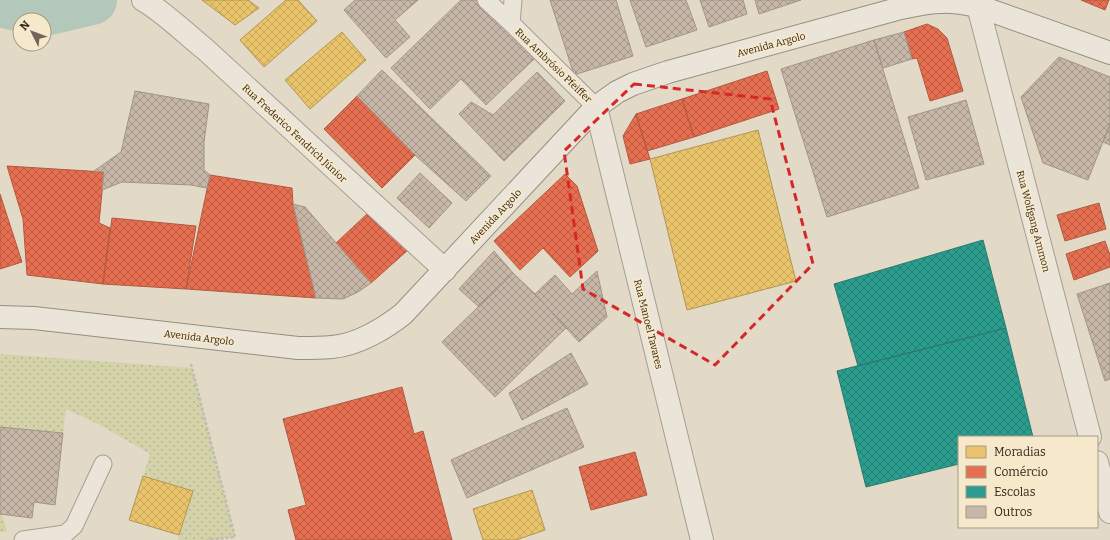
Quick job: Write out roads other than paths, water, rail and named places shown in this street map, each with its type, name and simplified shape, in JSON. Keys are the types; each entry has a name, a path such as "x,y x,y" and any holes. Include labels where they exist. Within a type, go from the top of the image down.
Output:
{"street":[{"name":"Rua Frederico Fendrich Júnior","path":"146,2 206,50 444,270"},
{"name":"Avenida Argolo","path":"0,317 34,318 298,348 334,347 353,342 375,333 389,325 403,314 596,107 617,92 633,84 668,72 901,8 942,2 958,2 978,6 1110,53"},
{"name":"Rua Wolfgang Ammon","path":"978,6 1090,436"},
{"name":"Rua Manoel Tavares","path":"596,107 702,540"},
{"path":"1098,466 1110,512"}],"lane":[{"path":"486,0 511,23"},
{"name":"Rua Ambrósio Pfeiffer","path":"513,0 511,23 596,107"},
{"path":"23,540 65,534 74,526 103,464"}],"waterway":[{"path":"0,2 41,12 92,0"}]}
